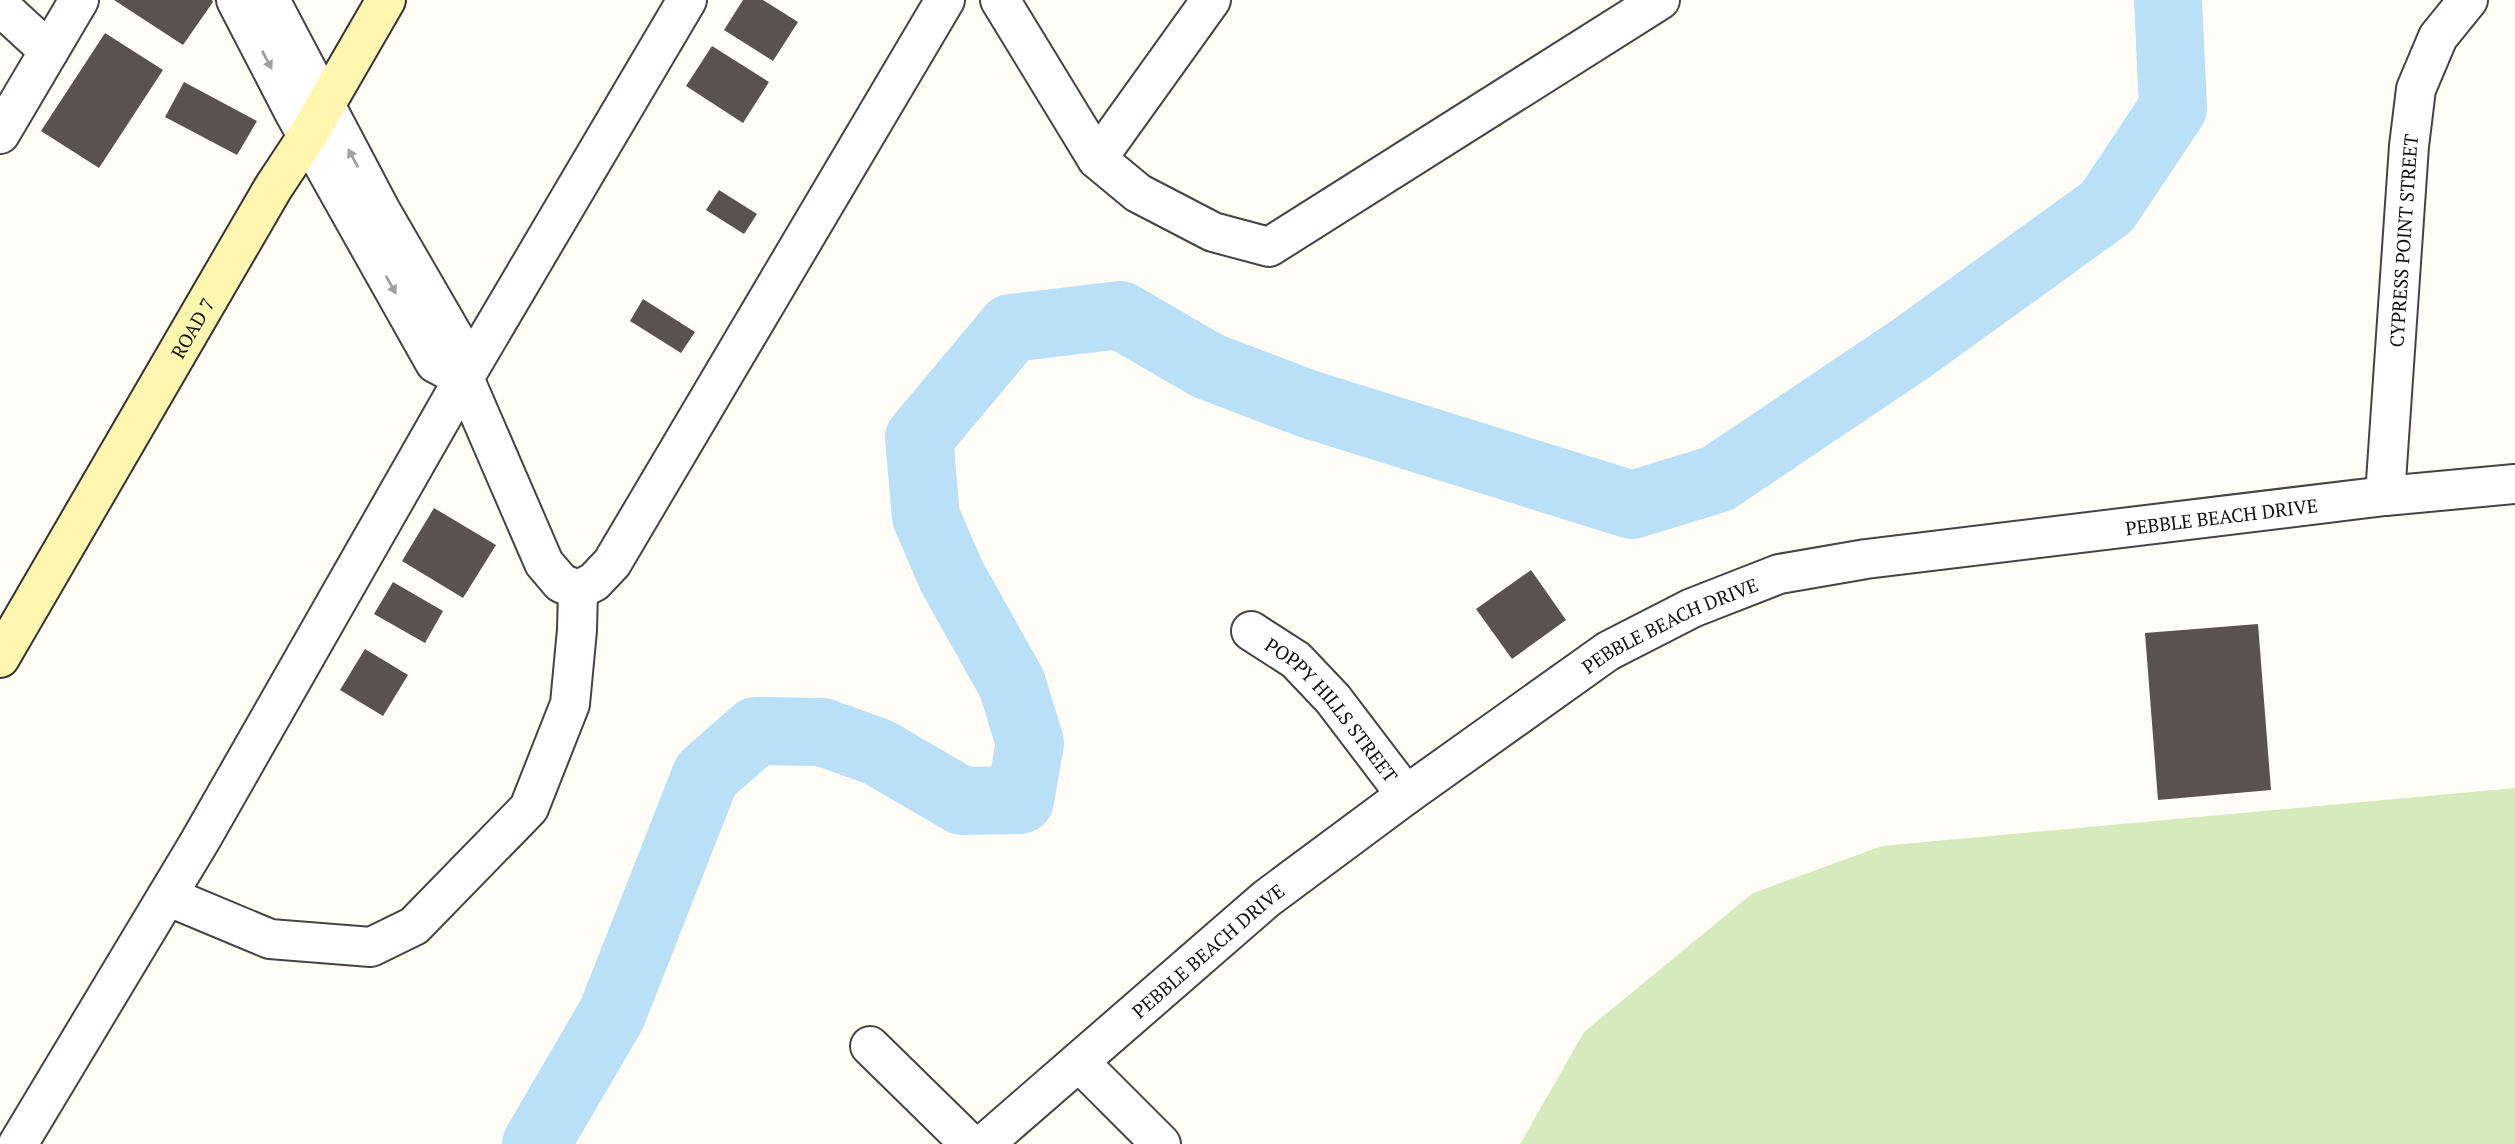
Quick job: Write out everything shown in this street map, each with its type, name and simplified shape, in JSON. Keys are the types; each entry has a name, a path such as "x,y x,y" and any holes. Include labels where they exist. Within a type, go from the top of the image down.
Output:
{"street":[{"path":"0,134 79,0"},
{"path":"236,0 381,211 458,344 464,379 544,563 561,583 578,590 594,582 612,563 945,0"},
{"path":"270,0 310,109"},
{"name":"ROAD 7","path":"0,658 273,188 360,0"},
{"name":"ROAD 7","path":"0,611 255,176 310,109 386,0"},
{"path":"18,1144 167,896 464,379 687,0"},
{"path":"1000,0 1097,159 1138,193 1213,232 1269,247 1660,0"},
{"path":"1097,159 1212,0"},
{"name":"CYPRESS POINT STREET","path":"2385,496 2409,146 2416,89 2438,37 2468,0"},
{"path":"0,6 49,51"},
{"name":"PEBBLE BEACH DRIVE","path":"984,1144 1266,899 1608,651 1692,608 1779,574 1866,559 2385,496 2515,484"},
{"path":"167,896 270,939 371,947 414,926 528,808 570,704 578,590"},
{"name":"POPPY HILLS STREET","path":"1251,631 1296,660 1324,689 1406,795"},
{"path":"870,1046 970,1144"},
{"path":"1079,1062 1161,1144"}],"green space":[{"path":"2515,788 2515,1144 1520,1144 1584,1032 1753,893 1882,846"}],"building":[{"path":"114,0 212,0 213,2 183,45"},
{"path":"743,0 763,0 798,22 773,61 724,30"},
{"path":"105,33 163,70 99,168 41,131"},
{"path":"712,46 769,82 743,123 686,86"},
{"path":"184,82 257,121 237,155 165,117"},
{"path":"719,190 757,214 744,234 706,210"},
{"path":"643,299 695,332 681,353 630,321"},
{"path":"434,508 496,545 463,598 402,561"},
{"path":"1531,570 1566,620 1512,659 1476,609"},
{"path":"393,582 443,611 425,643 374,614"},
{"path":"2258,624 2271,790 2158,800 2145,633"},
{"path":"365,649 408,675 383,716 340,690"}],"waterway":[{"path":"536,1144 612,1014 706,775 756,731 822,732 878,752 962,801 1020,800 1030,743 1012,684 952,577 926,517 919,438 1011,328 1120,315 1208,366 1308,404 1632,505 1717,479 1912,348 2107,207 2173,108 2168,0"}]}
